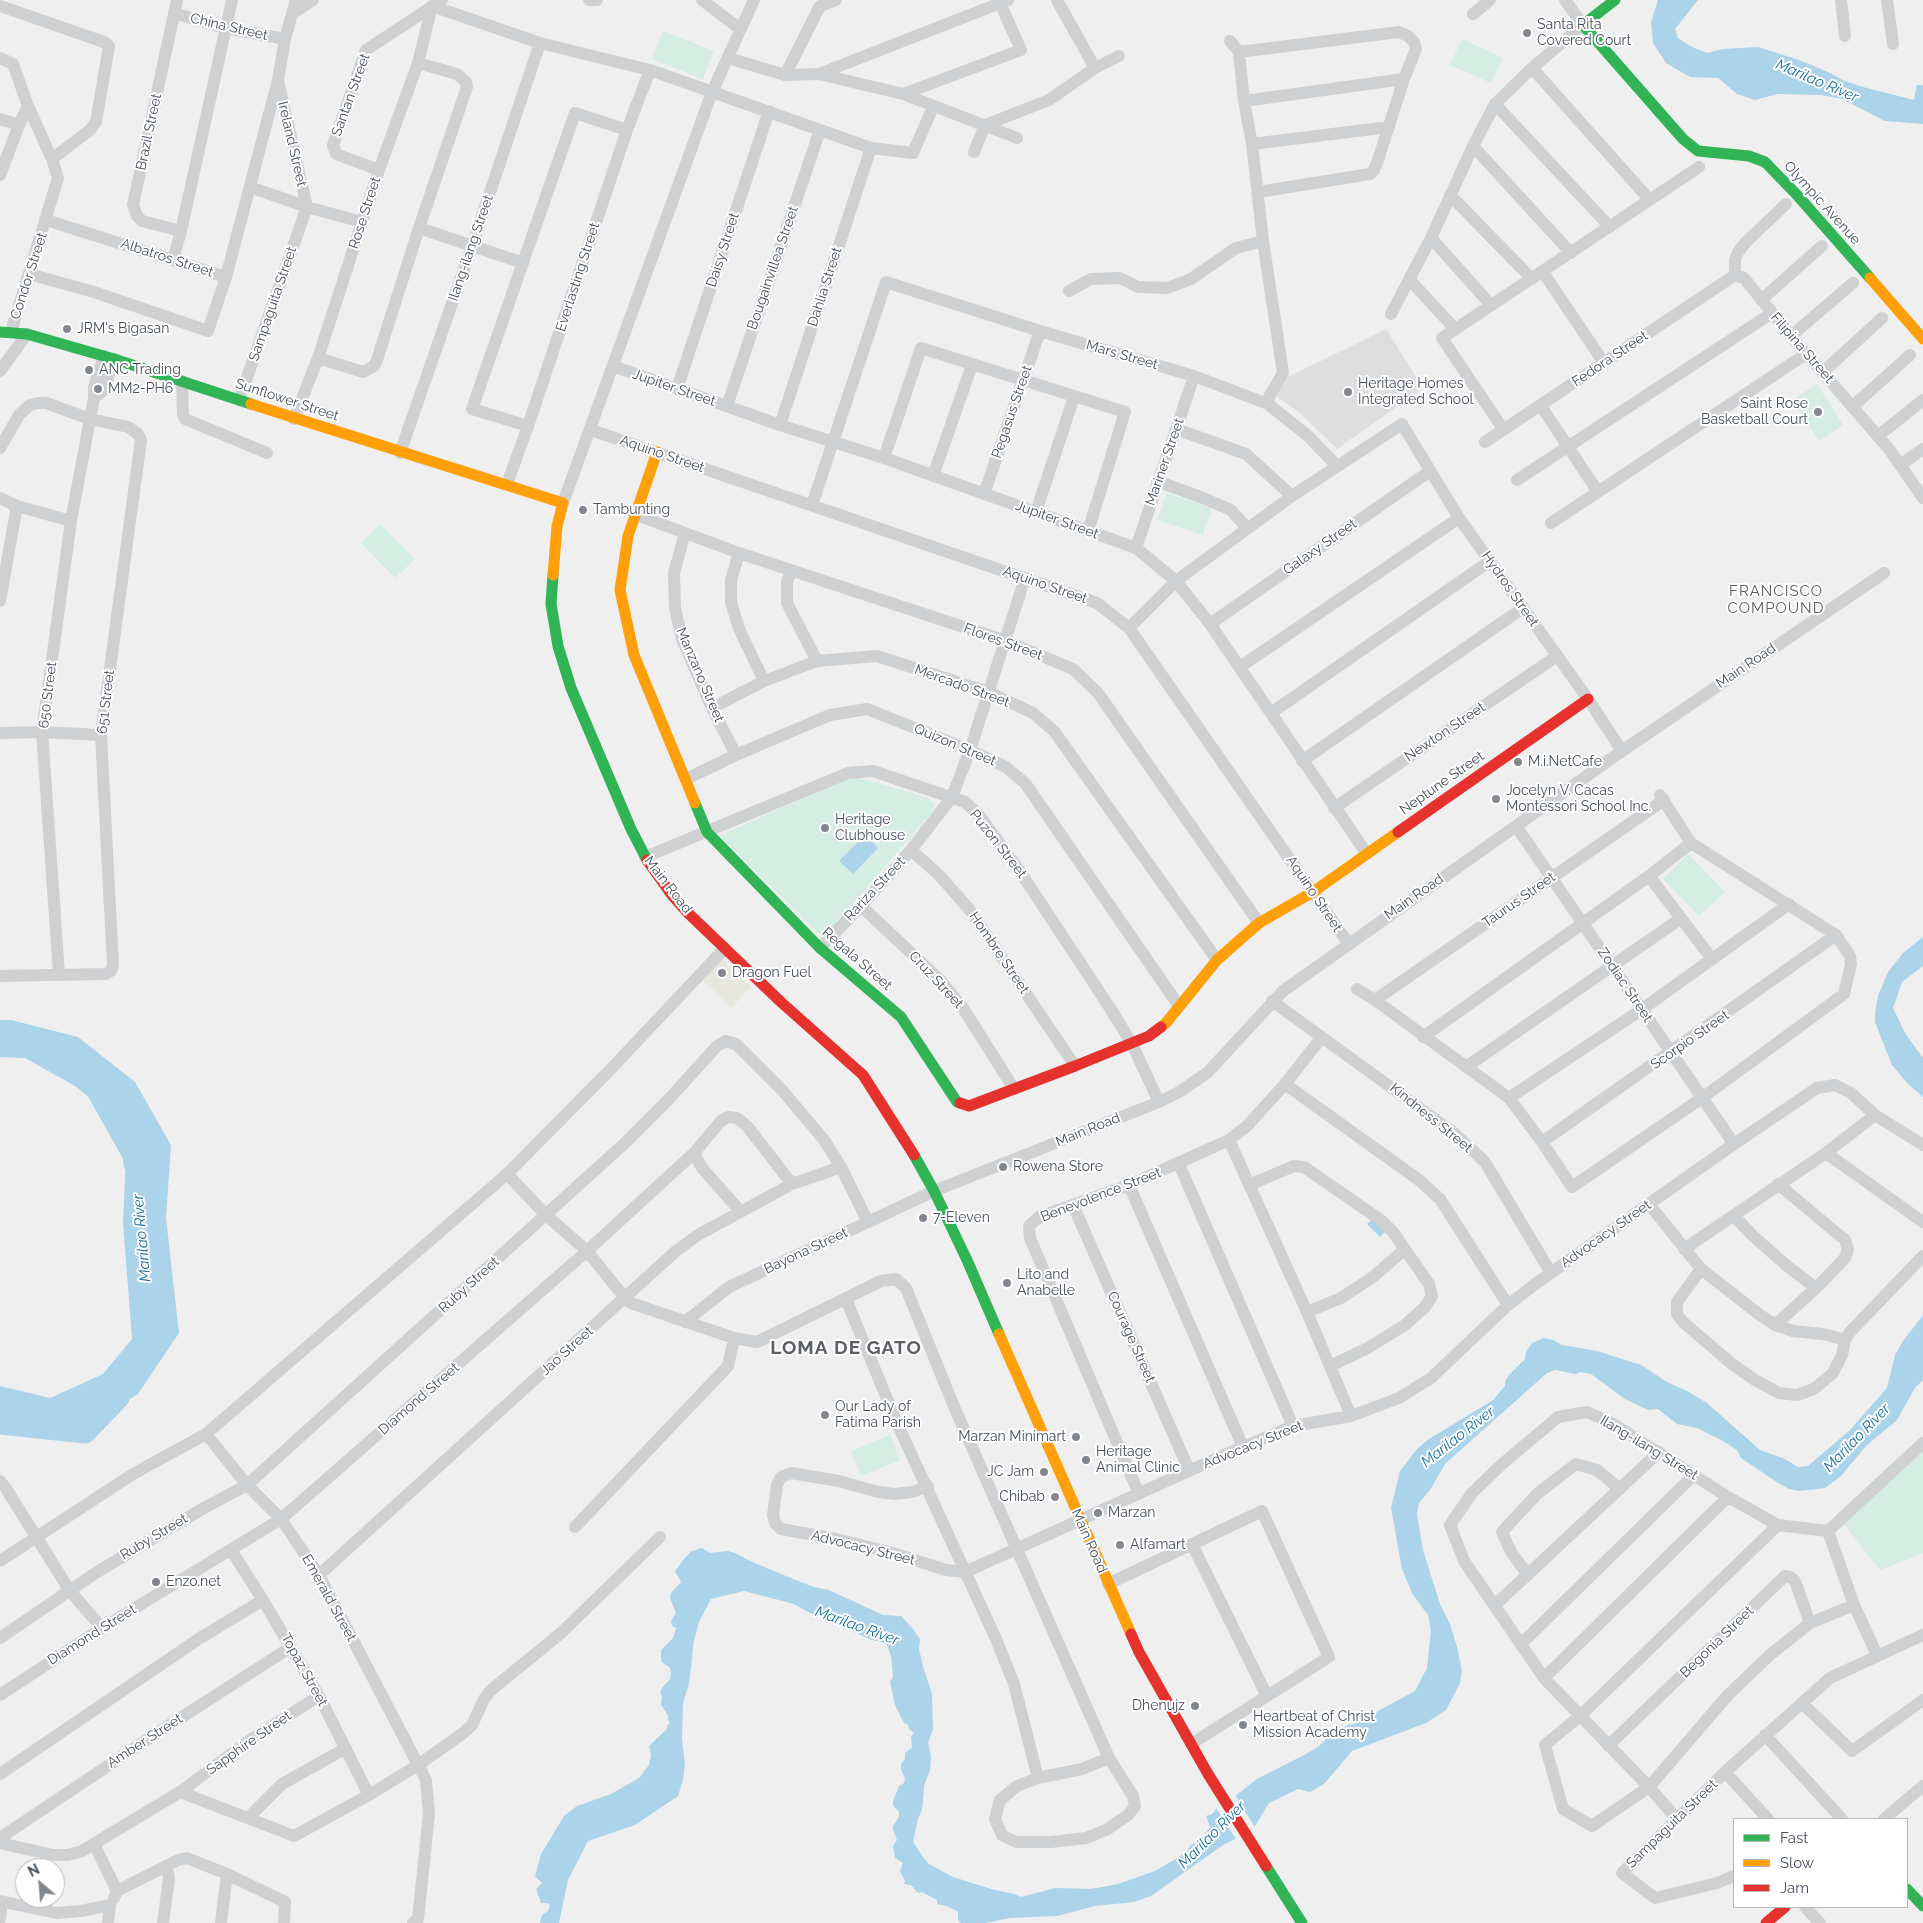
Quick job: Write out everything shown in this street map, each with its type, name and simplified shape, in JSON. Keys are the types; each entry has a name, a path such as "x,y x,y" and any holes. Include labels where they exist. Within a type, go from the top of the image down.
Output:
{"main road":[{"path":"1583,24 1615,0"},
{"name":"Olympic Avenue","path":"1583,24 1691,146 1698,151 1707,153 1750,156 1765,162 1923,339"},
{"name":"Sunflower Street","path":"6,332 27,334 109,358 294,419 563,503"},
{"name":"Regala Street","path":"657,452 634,514 628,536 620,590 634,655 707,832 820,948 901,1017 957,1102 969,1106 1132,1044 1148,1036 1166,1023 1216,960 1259,923 1313,892"},
{"name":"Main Road","path":"563,503 556,534 551,604 558,646 570,688 645,857 672,895 688,913 782,1003 862,1075 903,1136 934,1192 971,1268 1139,1652 1208,1774 1302,1923"},
{"name":"Neptune Street","path":"1313,892 1588,699"},
{"path":"1908,1890 1923,1906"},
{"path":"1766,1923 1784,1908"}],"street":[{"name":"Brazil Street","path":"176,0 133,205 136,216 142,221 181,231"},
{"path":"173,260 232,0"},
{"path":"226,277 278,80 285,39 296,0"},
{"path":"293,14 313,0"},
{"path":"588,0 597,0"},
{"path":"702,0 740,29"},
{"path":"563,503 712,92 754,0"},
{"path":"785,75 820,6 836,0"},
{"path":"1057,0 1094,68"},
{"path":"1473,14 1490,0"},
{"path":"1392,314 1431,238 1473,146 1495,104 1532,68 1583,24 1565,0"},
{"path":"1841,0 1844,36"},
{"path":"1887,0 1893,44"},
{"path":"819,74 1004,2 1021,50 903,94"},
{"path":"437,3 540,43 650,70 871,148 914,153 933,107"},
{"name":"Rose Street","path":"294,419 318,358 379,170 418,63 437,3"},
{"name":"Santan Street","path":"379,170 336,154 333,145 366,50 437,3"},
{"path":"0,6 107,44 109,49 96,122 90,130 52,159"},
{"name":"China Street","path":"174,13 226,28 285,39"},
{"path":"1239,52 1399,32 1408,36 1414,42 1416,49 1404,78 1374,170 1370,174 1258,192"},
{"path":"1230,41 1239,52 1263,241 1283,373 1269,397 1268,404"},
{"name":"Ilang-ilang Street","path":"400,452 540,43"},
{"path":"974,152 985,125 1049,100 1094,68 1119,56"},
{"name":"Condor Street","path":"0,58 13,64 58,178 29,274 6,332"},
{"path":"728,58 785,75 819,74 903,94 1017,138"},
{"path":"318,358 356,371 369,370 374,366 467,88 462,77 457,74 418,63"},
{"path":"1532,68 1649,200"},
{"name":"Everlasting Street","path":"507,484 627,130 650,70"},
{"path":"1244,101 1404,78"},
{"name":"Ireland Street","path":"278,80 306,207"},
{"path":"1495,104 1610,227"},
{"path":"0,173 28,106"},
{"name":"Daisy Street","path":"678,389 769,111"},
{"path":"528,426 472,409 575,113 627,130"},
{"path":"0,119 19,126"},
{"path":"1252,144 1389,127"},
{"name":"Bougainvillea Street","path":"727,406 820,130"},
{"path":"1473,146 1571,253"},
{"name":"Dahlia Street","path":"780,425 871,148"},
{"path":"1503,429 1442,338 1699,166"},
{"path":"250,187 306,207 362,222"},
{"path":"1450,195 1538,275 1604,363"},
{"path":"1735,275 1735,260 1738,252 1786,204"},
{"name":"Sampaguita Street","path":"239,400 306,207"},
{"name":"Albatros Street","path":"29,274 94,292 208,331 226,277 46,220"},
{"path":"419,228 523,263"},
{"path":"1431,238 1491,305"},
{"path":"1069,291 1090,278 1120,278 1138,287 1167,288 1191,279 1236,248 1263,241"},
{"path":"1762,300 1822,246"},
{"name":"Filipina Street","path":"1735,275 1744,278 1806,354 1878,436 1923,498"},
{"name":"Fedora Street","path":"1484,442 1541,406 1735,275"},
{"path":"1410,280 1455,329"},
{"name":"Mars Street","path":"833,443 886,282 1194,376 1268,404 1308,436 1337,466"},
{"path":"1791,336 1852,283"},
{"path":"1518,480 1772,313"},
{"path":"1822,372 1882,318"},
{"name":"Pegasus Street","path":"984,494 1040,330"},
{"name":"Condor Street","path":"0,371 27,334"},
{"path":"884,458 921,348 1125,412 1088,531"},
{"path":"1551,523 1806,354"},
{"path":"1852,407 1910,355"},
{"name":"650 Street","path":"58,974 42,732 71,521 94,398 94,387 109,358"},
{"path":"933,476 972,365"},
{"name":"Jupiter Street","path":"613,366 833,443 884,458 1136,548 1176,581 1210,624 1367,854"},
{"name":"Mariner Street","path":"1136,548 1157,481 1194,376"},
{"path":"182,381 183,415 185,419 267,453"},
{"path":"1036,512 1074,397"},
{"path":"1878,436 1923,400"},
{"path":"0,448 19,415 30,405 46,403 90,419"},
{"path":"1541,406 1598,492"},
{"name":"651 Street","path":"0,976 105,974 111,971 113,965 101,735 141,440 138,434 128,427 90,419"},
{"name":"Hydros Street","path":"1337,466 1402,424 1460,518 1588,699 1622,751"},
{"path":"1176,429 1246,454 1292,496"},
{"name":"Aquino Street","path":"591,430 1097,602 1129,628 1348,944"},
{"path":"812,505 833,443"},
{"path":"1900,466 1923,449"},
{"path":"1129,628 1176,581 1247,528 1337,466"},
{"name":"Galaxy Street","path":"1210,624 1430,471"},
{"path":"1157,481 1231,510 1247,528"},
{"path":"0,498 17,506 71,521"},
{"path":"0,601 17,506"},
{"name":"Flores Street","path":"634,514 739,553 1006,641 1073,669 1098,693 1259,923"},
{"path":"1240,667 1460,518"},
{"name":"Manzano Street","path":"686,533 674,573 675,608 682,639 712,708 736,755"},
{"path":"739,553 731,580 731,603 740,631 764,681"},
{"path":"1271,713 1490,561"},
{"path":"792,570 787,582 787,603 817,662"},
{"name":"Main Road","path":"934,1192 1160,1102 1181,1091 1208,1072 1283,991 1622,751 1884,574"},
{"name":"Rariza Street","path":"820,948 911,850 952,797 970,750 1025,578"},
{"path":"1302,761 1523,608"},
{"name":"Mercado Street","path":"712,708 764,681 817,662 877,656 988,692 1033,713 1054,731 1216,960"},
{"name":"Newton Street","path":"1334,808 1557,656"},
{"name":"Quizon Street","path":"686,779 736,755 830,715 867,709 970,750 1006,767 1025,783 1179,1006"},
{"path":"0,733 42,732 101,735"},
{"name":"Puzon Street","path":"645,857 848,773 872,771 965,802 979,815 1014,862 1132,1044 1160,1102"},
{"name":"Taurus Street","path":"1376,1000 1662,798 1691,843"},
{"name":"Zodiac Street","path":"1516,826 1734,1144"},
{"path":"1357,989 1376,1000 1423,1037 1509,1098 1542,1142 1572,1187 1702,1098 1844,994 1851,964 1850,956 1836,935 1691,843 1649,876 1423,1037"},
{"name":"Hombre Street","path":"911,850 969,909 1074,1066"},
{"path":"1649,876 1712,959"},
{"path":"1509,1098 1641,1010 1788,904"},
{"name":"Cruz Street","path":"861,906 942,982 963,1008 1014,1090"},
{"path":"1466,1067 1680,919"},
{"name":"Scorpio Street","path":"1542,1142 1672,1053 1836,935"},
{"path":"0,1561 133,1474 206,1434 507,1174 608,1072 725,948"},
{"name":"Kindness Street","path":"1272,1002 1454,1133 1485,1162 1551,1273"},
{"name":"Benevolence Street","path":"1139,1494 1030,1238 1029,1226 1039,1217 1130,1185 1230,1140 1247,1126 1285,1084 1322,1037"},
{"name":"Ruby Street","path":"0,1638 70,1590 162,1532 248,1485 625,1143 668,1100 717,1046 726,1041 736,1044 782,1090 824,1140 841,1167 868,1222"},
{"path":"1285,1084 1419,1180 1440,1199 1508,1305"},
{"name":"Advocacy Street","path":"928,1486 912,1492 895,1494 878,1492 839,1480 791,1473 781,1477 777,1485 773,1515 775,1524 781,1529 836,1538 893,1553 946,1570 965,1572 1190,1470 1293,1426 1351,1416 1399,1398 1431,1378 1508,1305 1551,1273 1734,1144 1818,1088 1835,1085 1851,1093 1876,1115 1923,1145"},
{"path":"1684,1249 1826,1153 1876,1115"},
{"name":"Diamond Street","path":"0,1694 102,1628 281,1520 587,1251 694,1153 721,1121 728,1117 737,1118 747,1126 792,1184"},
{"path":"1230,1140 1351,1416"},
{"path":"694,1153 702,1168 741,1212"},
{"path":"1826,1153 1923,1222"},
{"path":"1179,1164 1293,1426"},
{"path":"1249,1185 1294,1166 1304,1167 1382,1221 1405,1249 1429,1284 1432,1296 1425,1307 1405,1325 1366,1349 1330,1366"},
{"name":"Jao Street","path":"319,1574 676,1251 698,1236 792,1184 841,1167"},
{"path":"507,1174 546,1215 587,1251 625,1298 685,1322 734,1338 757,1342 881,1281 896,1279 906,1288 956,1409 1109,1758 1133,1796 1134,1806 1128,1815 1106,1830 1086,1838 1051,1842 1016,1842 1002,1835 995,1819 1000,1800 1017,1786 1038,1778 1082,1769 1109,1758"},
{"path":"1774,1325 1816,1288 1845,1258 1848,1249 1845,1240 1778,1184"},
{"path":"1130,1185 1243,1447"},
{"name":"Bayona Street","path":"685,1322 729,1287 934,1192"},
{"path":"1649,1204 1701,1269 1774,1325 1793,1331 1823,1334 1846,1340"},
{"name":"Courage Street","path":"1073,1205 1190,1470"},
{"path":"1734,1216 1753,1236 1786,1265 1816,1288"},
{"path":"1307,1312 1341,1298 1373,1277 1405,1249"},
{"path":"1701,1269 1677,1302 1677,1314 1732,1364 1754,1380 1779,1393 1797,1395 1814,1389 1833,1373 1850,1332 1923,1256"},
{"path":"846,1299 897,1423 928,1486 996,1639 1014,1684 1038,1778"},
{"path":"575,1527 728,1366 734,1338"},
{"name":"Ilang-ilang Street","path":"1677,1819 1649,1787 1544,1678 1464,1561 1450,1525 1472,1493 1501,1465 1558,1417 1587,1412 1612,1423 1728,1498 1778,1525 1828,1531"},
{"name":"Emerald Street","path":"206,1434 248,1485 281,1520 319,1574 426,1780 429,1814 418,1919 414,1923"},
{"path":"1877,1655 1854,1605 1828,1531 1923,1443"},
{"path":"1495,1605 1659,1452"},
{"path":"1528,1575 1510,1552 1502,1532 1537,1494 1576,1464 1596,1470 1620,1489"},
{"path":"1521,1644 1694,1475"},
{"path":"0,1481 70,1590 102,1628"},
{"path":"1544,1678 1728,1498"},
{"path":"1108,1584 1262,1511 1329,1657 1191,1744"},
{"path":"1778,1525 1580,1716 1545,1745 1563,1809 1592,1826 1649,1787 1728,1695 1771,1654 1810,1623 1854,1605"},
{"path":"180,1792 294,1836 369,1795 418,1765 462,1734 472,1725 484,1698 490,1691 560,1633 660,1537"},
{"path":"1192,1544 1267,1696"},
{"name":"Topaz Street","path":"231,1550 263,1600 319,1696 369,1795"},
{"name":"Begonia Street","path":"1608,1746 1785,1576 1795,1581 1810,1623"},
{"path":"0,1774 200,1638 263,1600"},
{"name":"Sampaguita Street","path":"1733,1876 1717,1883 1655,1898 1622,1873 1725,1772 1830,1678 1923,1635"},
{"name":"Amber Street","path":"0,1838 156,1733 291,1647"},
{"name":"Sapphire Street","path":"0,1843 53,1855 82,1851 180,1792 250,1740 319,1696"},
{"path":"1802,1703 1852,1751 1923,1700"},
{"path":"1765,1736 1841,1818"},
{"path":"248,1817 282,1784 346,1748"},
{"name":"Sampaguita Street","path":"1725,1772 1767,1818"},
{"path":"1885,1818 1921,1791"},
{"path":"94,1844 117,1891"},
{"path":"108,1923 110,1905 117,1891 166,1866 187,1858 227,1874 285,1902 284,1923"},
{"path":"163,1923 169,1878 166,1866"},
{"path":"221,1923 227,1874"},
{"path":"0,1918 1,1901 57,1918 110,1905"},
{"path":"1806,1908 1820,1923"}],"shaded area":[{"name":"Heritage Homes Integrated School","path":"1386,329 1423,388 1337,449 1299,412 1276,396 1288,377"},
{"path":"721,958 751,987 731,1008 701,978"}],"green space":[{"path":"663,31 714,51 703,79 652,59"},
{"path":"1462,39 1503,58 1491,83 1450,65"},
{"name":"Saint Rose Basketball Court","path":"1817,384 1843,425 1819,441 1792,400"},
{"path":"1167,493 1212,508 1203,535 1157,520"},
{"path":"380,524 415,559 395,578 361,543"},
{"path":"852,776 926,797 935,804 933,811 823,938 719,836"},
{"path":"1688,854 1725,892 1699,916 1663,879"},
{"path":"890,1435 900,1460 861,1476 851,1451"},
{"path":"1923,1451 1923,1553 1880,1570 1843,1523"}],"water":[{"path":"1658,0 1698,0 1675,29 1678,38 1690,46 1707,53 1723,49 1758,47 1799,60 1845,81 1914,100 1917,85 1923,85 1923,124 1885,121 1842,99 1821,95 1777,94 1755,100 1737,94 1718,78 1690,77 1666,63 1653,43 1651,22"},
{"path":"865,835 878,848 853,874 839,861"},
{"path":"1923,937 1923,966 1902,982 1893,1008 1905,1033 1923,1058 1923,1097 1908,1084 1892,1065 1875,1022 1875,1013 1878,996 1888,972 1903,953"},
{"path":"0,1020 11,1020 78,1037 135,1082 171,1145 166,1218 179,1333 138,1394 74,1433 0,1431 0,1386 50,1398 103,1374 132,1339 123,1223 126,1158 121,1123 75,1086 25,1058 0,1057"},
{"path":"1374,1217 1387,1230 1380,1237 1367,1224"},
{"path":"1923,1315 1923,1380 1915,1388 1897,1420 1866,1446 1841,1476 1825,1488 1799,1491 1789,1489 1741,1458 1737,1450 1723,1441 1697,1428 1677,1424 1658,1409 1648,1410 1625,1399 1591,1374 1580,1372 1576,1374 1555,1370 1547,1373 1445,1464 1430,1490 1419,1503 1417,1514 1423,1550 1440,1604 1450,1624 1462,1670 1460,1683 1446,1710 1426,1723 1352,1751 1324,1784 1310,1792 1298,1789 1269,1803 1253,1829 1234,1797 1257,1779 1306,1754 1348,1725 1354,1724 1415,1691 1427,1668 1431,1631 1428,1615 1413,1595 1402,1569 1391,1508 1400,1471 1417,1449 1429,1439 1493,1400 1505,1386 1505,1381 1509,1375 1525,1359 1526,1352 1532,1343 1544,1338 1562,1345 1597,1351 1641,1365 1667,1382 1707,1403 1760,1450 1785,1459 1798,1467 1808,1466 1850,1430 1887,1388 1895,1355"},
{"path":"702,1548 710,1553 728,1551 735,1553 798,1581 829,1590 883,1615 901,1616 913,1629 920,1639 919,1649 932,1694 933,1729 928,1743 931,1756 930,1770 924,1786 922,1810 913,1842 929,1864 953,1877 1021,1897 1055,1888 1091,1889 1118,1884 1155,1871 1186,1853 1190,1846 1203,1837 1210,1827 1206,1816 1212,1814 1218,1806 1237,1838 1223,1845 1151,1896 1134,1902 1095,1906 1057,1916 1010,1918 985,1923 961,1923 958,1920 958,1912 937,1904 937,1900 922,1892 918,1893 911,1885 904,1884 905,1881 900,1871 903,1863 895,1858 893,1846 897,1840 893,1826 899,1817 899,1812 893,1805 893,1801 899,1786 904,1783 905,1778 901,1770 901,1764 905,1759 905,1753 912,1748 911,1737 914,1733 904,1723 895,1705 890,1682 893,1677 891,1656 886,1643 872,1640 794,1604 744,1591 711,1599 699,1622 694,1640 689,1684 683,1703 682,1739 685,1764 678,1796 635,1825 588,1841 568,1880 559,1923 540,1923 542,1915 548,1911 550,1905 548,1903 541,1903 536,1889 542,1883 535,1876 541,1854 564,1816 577,1806 611,1794 639,1778 649,1765 651,1755 649,1746 667,1729 670,1722 668,1715 661,1705 662,1696 660,1693 670,1679 671,1674 670,1668 662,1662 661,1650 673,1638 676,1628 672,1626 671,1621 676,1613 670,1598 671,1593 681,1582 675,1571 692,1551"}],"pier":[{"path":"1234,1793 1256,1829 1254,1831 1252,1831 1231,1795"},
{"path":"1217,1804 1239,1840 1237,1841 1215,1806"}],"waterway":[{"name":"Marilao River","path":"96,1089 133,1155 134,1164"},
{"name":"Marilao River","path":"0,1424 85,1433 119,1398"}],"traffic: fast":[{"path":"1615,0 1583,25 1683,139 1698,151 1749,156 1765,162 1797,195 1870,278"},
{"path":"0,332 27,334 114,359 251,404"},
{"path":"553,575 551,604 558,646 571,688 631,829 647,860"},
{"path":"695,803 707,832 820,948 901,1017 957,1102 960,1103"},
{"path":"914,1155 934,1191 967,1260 999,1334"},
{"path":"1266,1866 1302,1923"},
{"path":"1908,1890 1923,1906"}],"traffic: slow":[{"path":"1870,278 1923,339"},
{"path":"251,404 563,503 557,526 553,575"},
{"path":"657,452 628,536 620,590 634,655 695,803"},
{"path":"1161,1027 1217,960 1259,923 1313,892 1398,832"},
{"path":"999,1334 1131,1634"}],"traffic: jam":[{"path":"1398,832 1588,699"},
{"path":"647,860 672,895 688,913 782,1003 863,1075 914,1155"},
{"path":"960,1103 969,1106 1075,1066 1149,1036 1161,1027"},
{"path":"1131,1634 1139,1652 1208,1774 1266,1866"},
{"path":"1766,1923 1784,1908"}],"place":[{"name":"Santa Rita Covered Court","path":"1527,33"},
{"name":"JRM's Bigasan","path":"67,329"},
{"name":"ANC Trading","path":"89,370"},
{"name":"MM2-PH6","path":"98,389"},
{"name":"Heritage Homes Integrated School","path":"1348,392"},
{"name":"Saint Rose Basketball Court","path":"1818,412"},
{"name":"Tambunting","path":"583,510"},
{"name":"M.i.NetCafe","path":"1518,762"},
{"name":"Jocelyn V. Cacas Montessori School Inc.","path":"1496,799"},
{"name":"Heritage Clubhouse","path":"825,828"},
{"name":"Dragon Fuel","path":"722,973"},
{"name":"Rowena Store","path":"1003,1167"},
{"name":"7-Eleven","path":"923,1218"},
{"name":"Lito and Anabelle","path":"1007,1283"},
{"name":"Our Lady of Fatima Parish","path":"825,1415"},
{"name":"Marzan Minimart","path":"1076,1437"},
{"name":"Heritage Animal Clinic","path":"1086,1460"},
{"name":"JC Jam","path":"1044,1472"},
{"name":"Chibab","path":"1055,1497"},
{"name":"Marzan","path":"1098,1513"},
{"name":"Alfamart","path":"1120,1545"},
{"name":"Enzo.net","path":"156,1582"},
{"name":"Dhenujz","path":"1195,1706"},
{"name":"Heartbeat of Christ Mission Academy","path":"1243,1725"}],"district":[{"name":"FRANCISCO COMPOUND","path":"1776,600"},
{"name":"LOMA DE GATO","path":"846,1348"}]}
